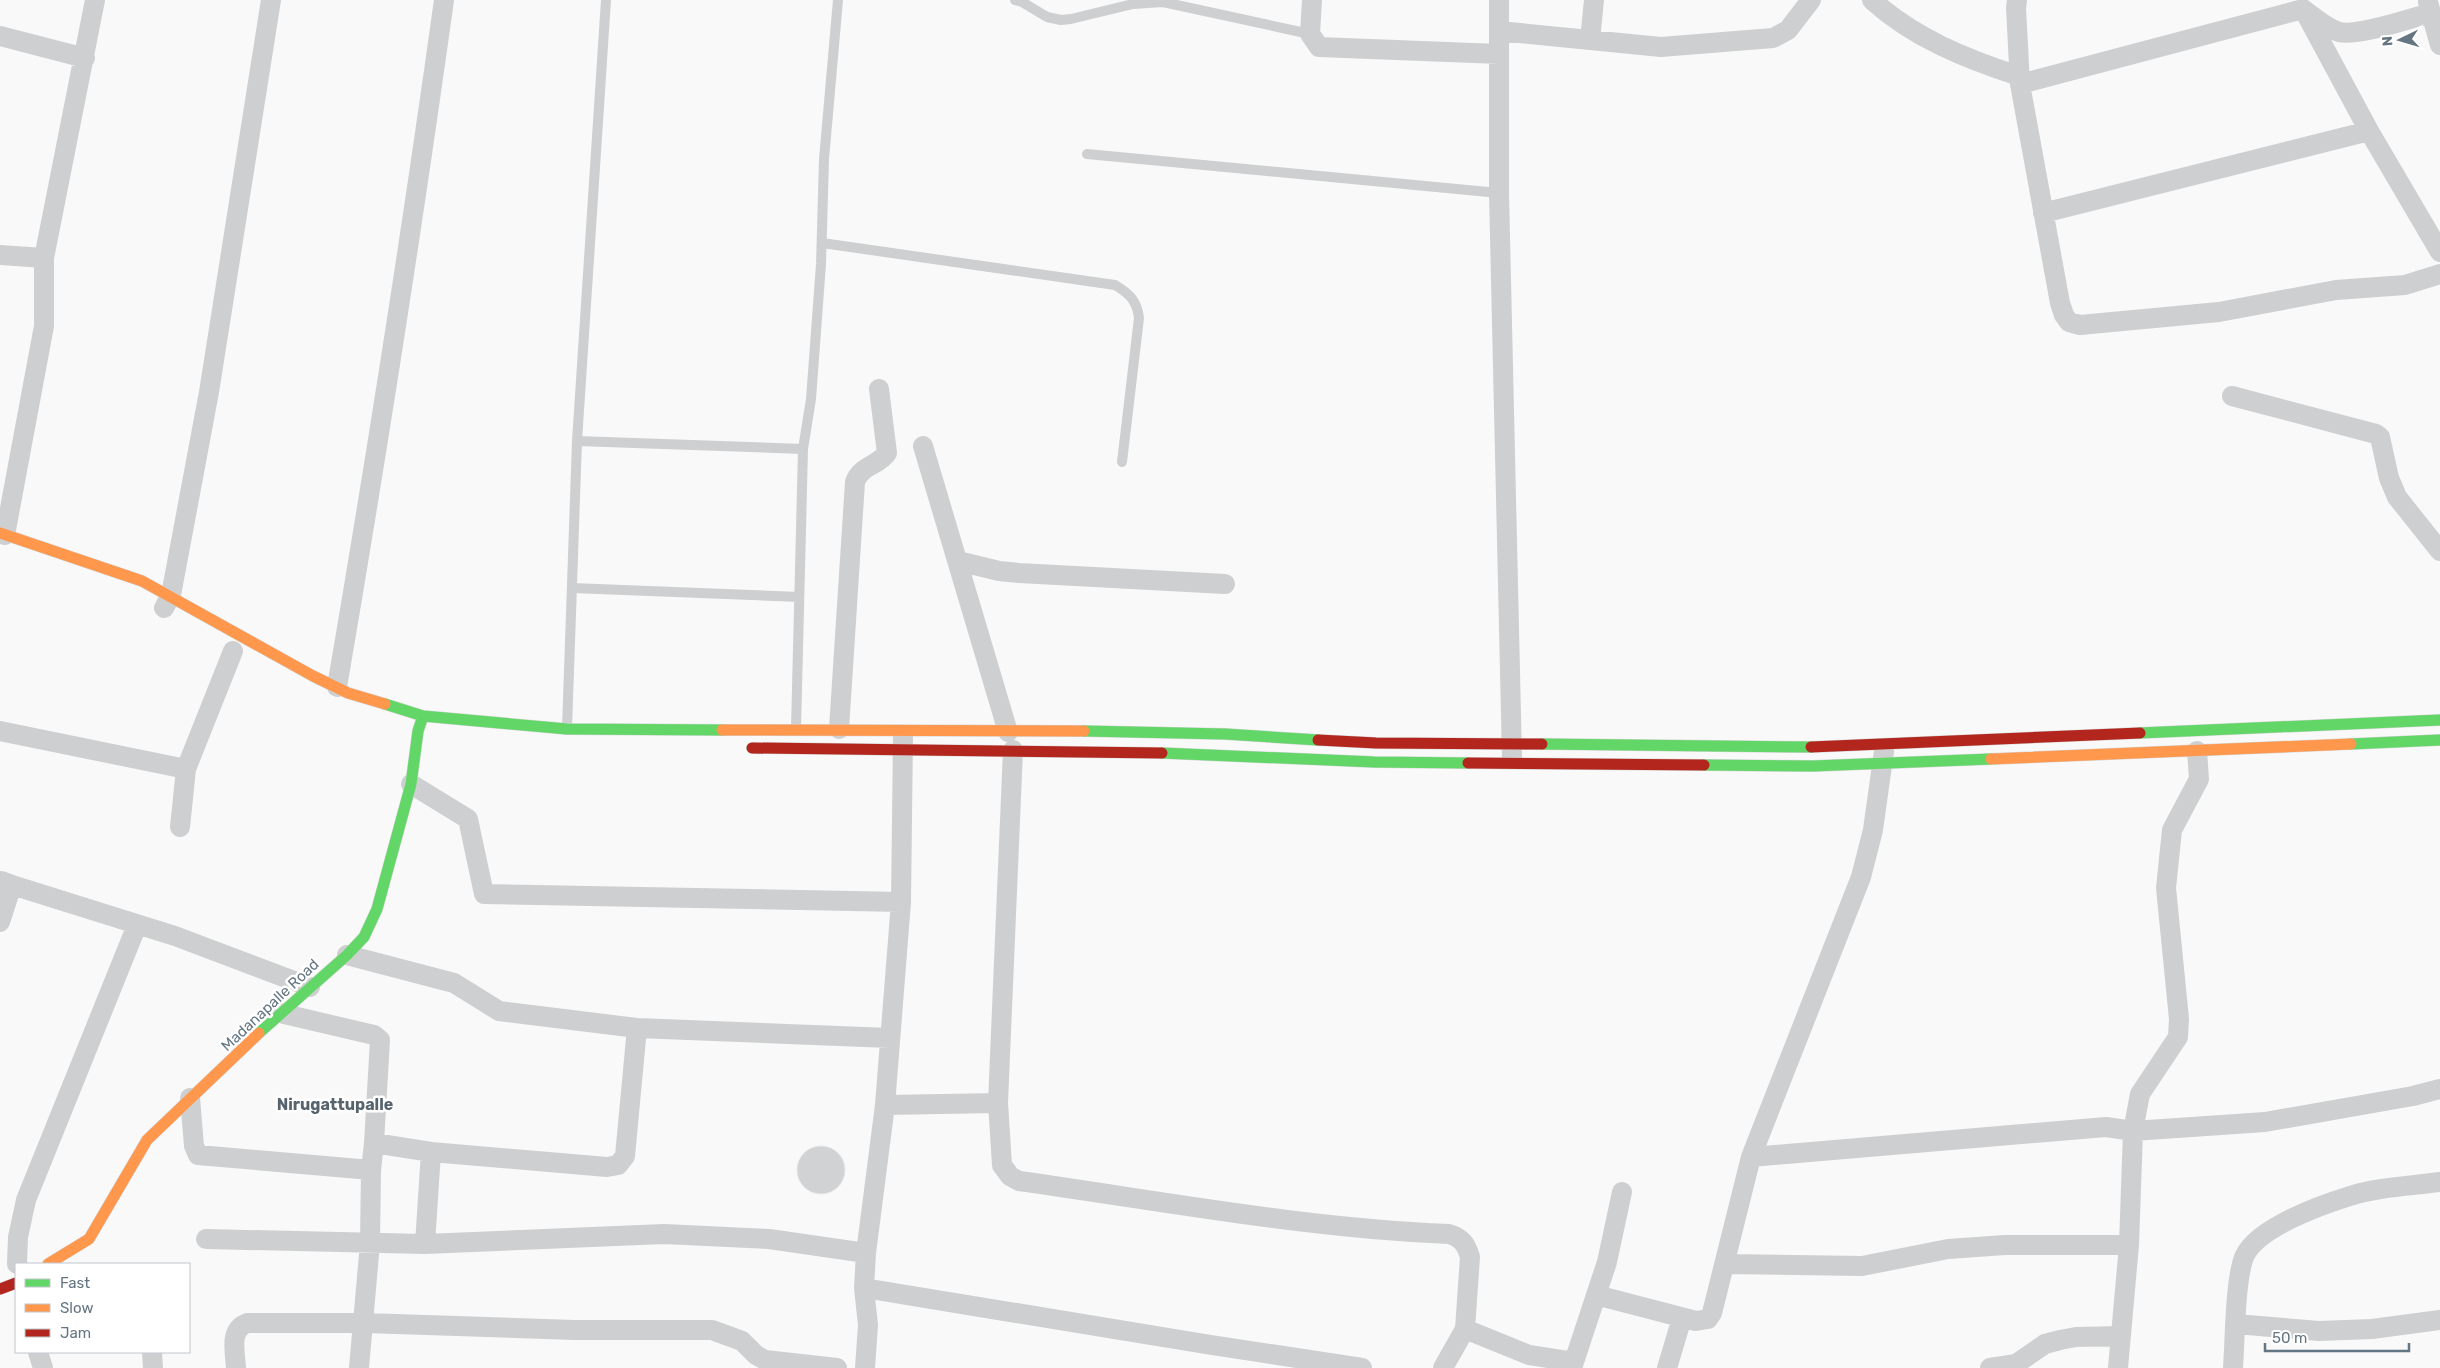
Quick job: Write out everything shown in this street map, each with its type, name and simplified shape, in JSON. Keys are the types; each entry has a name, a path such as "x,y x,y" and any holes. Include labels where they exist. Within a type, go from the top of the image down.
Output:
{"main road":[{"path":"3,534 104,570 142,581 166,606 336,687 423,716 567,729 902,729 1010,741 1217,754 1374,762 1512,764 1884,754 2197,751 2440,740"},
{"path":"104,570 131,591"},
{"name":"Madanapalle Road","path":"50,1263 89,1239 99,1225 147,1140 158,1128 280,1013 346,955 364,936 377,910 411,784 418,730 423,716"},
{"path":"737,747 904,750 1109,732 1224,734 1376,742 1824,747 1884,754 2440,720"},
{"path":"0,1289 15,1283"}],"street":[{"path":"3,534 44,326 44,258 95,0"},
{"path":"166,606 209,392 271,0"},
{"path":"336,687 378,448 417,196 444,0"},
{"path":"1312,0 1310,34 1319,47 1499,54"},
{"path":"1499,0 1499,192 1506,580 1513,743 1512,764"},
{"path":"1590,40 1594,0"},
{"path":"1499,31 1661,47 1773,38 1788,30 1811,0"},
{"path":"1872,0 1888,15 1919,35 1948,50 2020,80 2301,5"},
{"path":"2017,0 2020,80 2043,213 2064,315 2069,322 2080,325 2219,312 2336,290 2405,285 2440,274"},
{"path":"2301,5 2328,27 2342,33 2356,33 2429,6 2440,45"},
{"path":"2301,5 2369,131 2440,252"},
{"path":"0,36 85,58"},
{"path":"2043,213 2369,131"},
{"path":"0,255 44,258"},
{"path":"839,729 855,482 862,470 884,457 887,453 880,389"},
{"path":"2232,396 2376,434 2380,438 2389,478 2397,497 2407,512 2440,550"},
{"path":"923,446 1010,741 998,1103 1002,1165 1010,1176 1019,1181 1133,1197 1217,1212 1387,1232 1449,1234 1459,1237 1467,1245 1470,1257 1465,1329 1443,1368"},
{"path":"958,561 999,571 1019,573 1225,584"},
{"path":"180,827 186,769 233,651"},
{"path":"865,1368 868,1325 864,1288 866,1253 885,1105 901,902 904,750 902,729"},
{"path":"0,731 186,769"},
{"path":"2118,1368 2129,1245 2133,1131 2140,1094 2178,1037 2167,880 2172,830 2198,779 2197,751"},
{"path":"1596,1295 1696,1322 1708,1319 1712,1313 1726,1264 1751,1157 1861,877 1873,830 1884,754"},
{"path":"411,784 468,818 484,894 901,902"},
{"path":"0,922 6,883 174,936 310,987"},
{"path":"17,1263 18,1237 26,1200 137,925"},
{"path":"346,955 454,983 499,1012 637,1028 890,1038"},
{"path":"280,1013 374,1034 380,1040 371,1170 370,1243 365,1323 359,1368"},
{"path":"374,1143 431,1152 607,1167 618,1165 625,1156 637,1028"},
{"path":"1751,1157 2106,1127 2133,1131 2264,1122 2413,1096 2440,1089"},
{"path":"190,1098 194,1146 198,1155 371,1170"},
{"path":"885,1105 998,1103"},
{"path":"425,1244 431,1152"},
{"path":"2233,1368 2240,1273 2245,1254 2257,1239 2280,1224 2350,1196 2440,1182"},
{"path":"1465,1329 1529,1354 1573,1365 1607,1262 1622,1192"},
{"path":"206,1239 425,1244 664,1234 768,1239 866,1253"},
{"path":"1726,1264 1862,1266 1948,1250 2005,1245 2129,1245"},
{"path":"864,1288 1362,1368"},
{"path":"1667,1368 1682,1318"},
{"path":"2236,1324 2319,1331 2372,1329 2440,1320"},
{"path":"236,1368 235,1332 239,1326 247,1323 365,1323 574,1330 712,1330 742,1341 756,1355 765,1360 837,1368"},
{"path":"1990,1368 2016,1364 2045,1344 2060,1340 2076,1337 2121,1336"},
{"path":"38,1353 43,1368"},
{"path":"152,1353 153,1368"}],"lane":[{"path":"567,729 577,441 606,0"},
{"path":"796,729 803,449 812,399 822,243 824,159 838,0"},
{"path":"1015,0 1022,2 1047,17 1061,20 1132,4 1163,2 1310,34"},
{"path":"1087,154 1499,192"},
{"path":"822,243 1115,285 1129,293 1137,304 1139,318 1122,462"},
{"path":"577,441 803,449"},
{"path":"572,588 799,597"}],"building":[{"path":"821,1146 830,1148 838,1153 843,1161 845,1170 843,1179 838,1187 830,1192 821,1194 812,1192 804,1187 799,1179 797,1170 799,1161 804,1153 812,1148"}],"traffic: fast":[{"path":"385,704 423,716 567,729 722,730"},
{"path":"259,1033 347,955 364,937 377,909 411,784 418,731 423,716"},
{"path":"2140,733 2440,720"},
{"path":"1084,731 1225,734 1318,740"},
{"path":"2351,744 2440,740"},
{"path":"1542,744 1811,747"},
{"path":"1162,753 1374,762 1468,763"},
{"path":"1704,765 1813,766 1991,759"}],"traffic: slow":[{"path":"0,533 142,581 313,676 348,693 385,704"},
{"path":"722,730 1084,731"},
{"path":"1991,759 2351,744"},
{"path":"50,1263 89,1239 147,1140 259,1033"}],"traffic: jam":[{"path":"1811,747 2140,733"},
{"path":"1318,740 1376,743 1542,744"},
{"path":"752,748 1162,753"},
{"path":"1468,763 1704,765"},
{"path":"0,1289 15,1283"}],"district":[{"name":"Nirugattupalle","path":"335,1104"}]}
